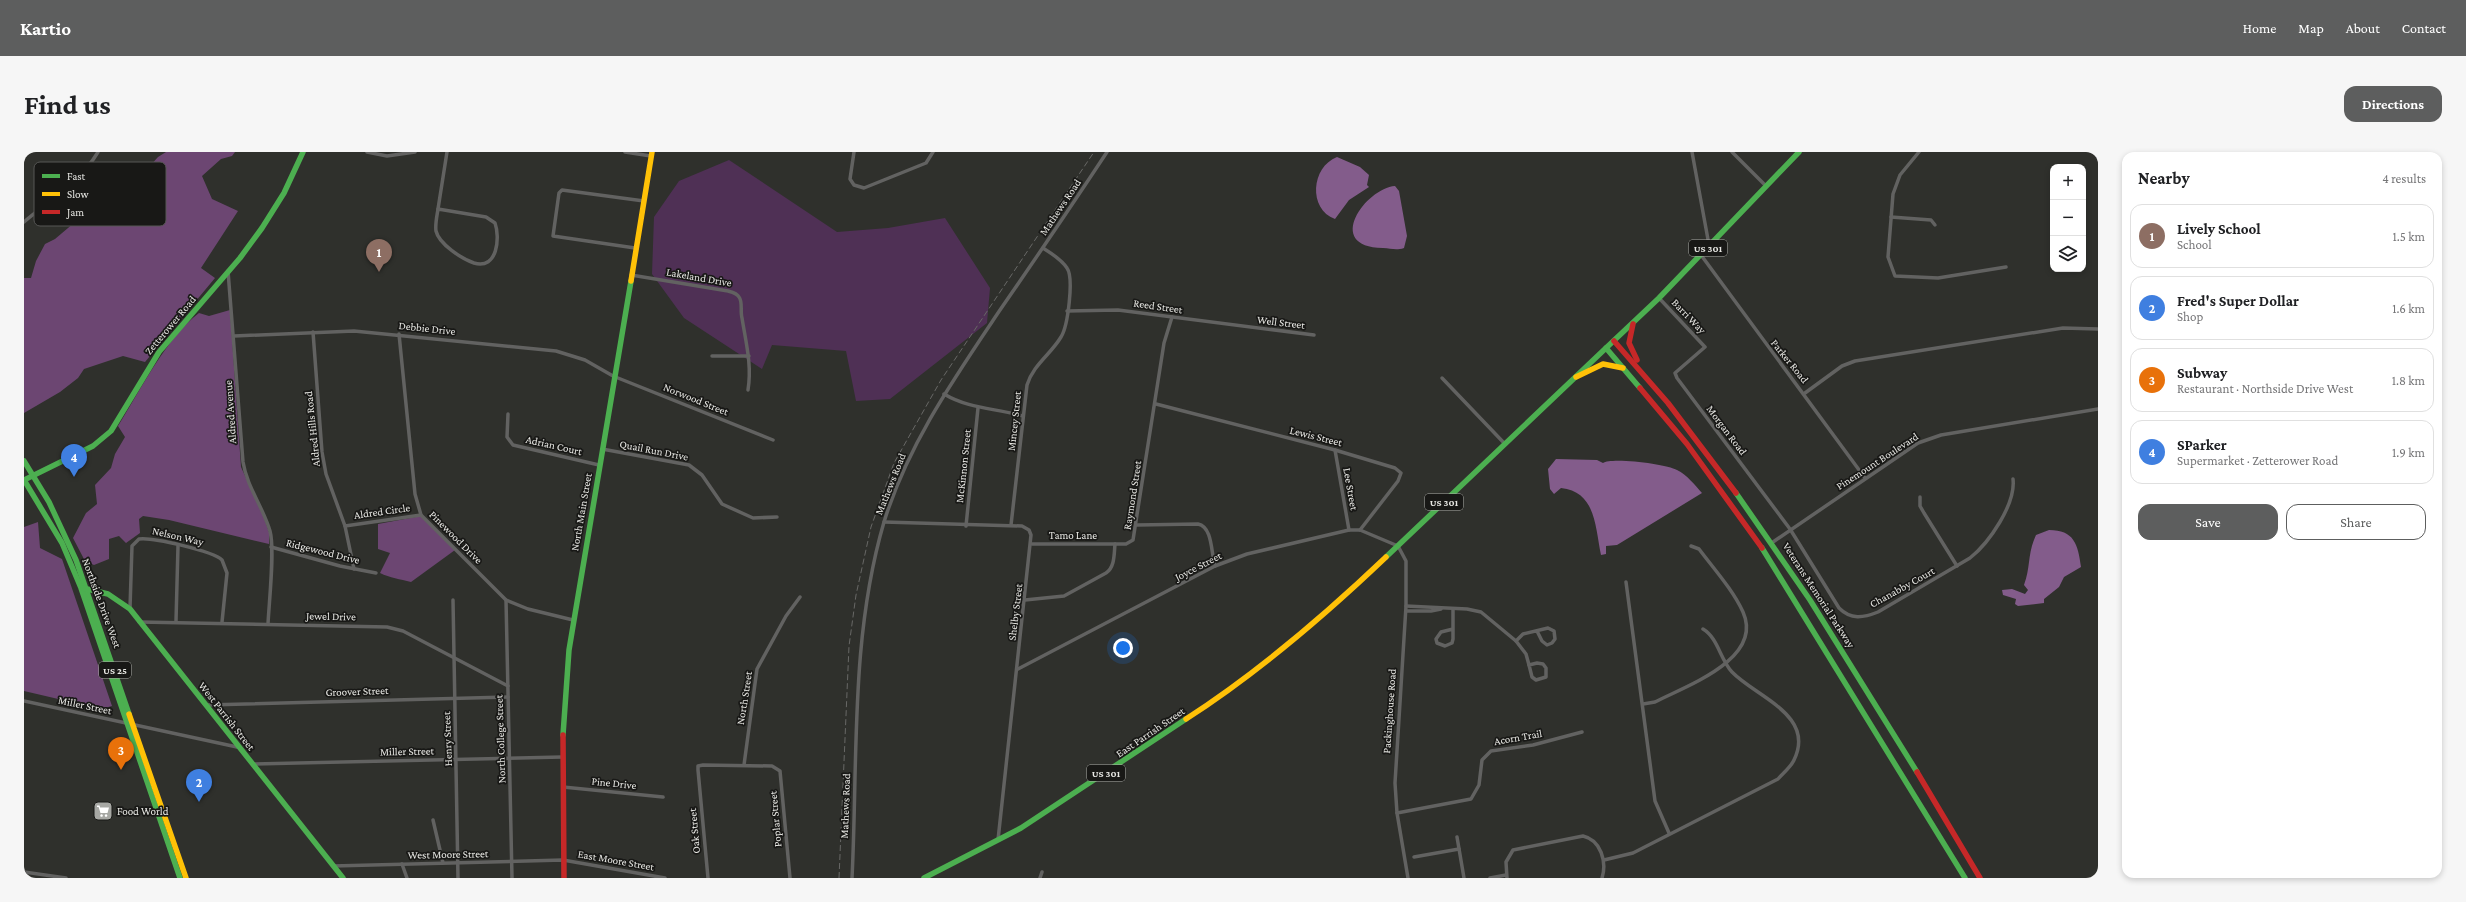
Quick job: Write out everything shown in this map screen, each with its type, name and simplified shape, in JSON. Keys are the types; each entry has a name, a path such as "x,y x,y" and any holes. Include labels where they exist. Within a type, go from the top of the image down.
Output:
{"main road":[{"name":"Zetterower Road","path":"24,480 35,476 93,446 111,431 159,352 228,271 274,210 303,152"},
{"name":"US 301","path":"1398,546 1659,298 1798,152"},
{"name":"North Main Street","path":"564,878 562,757 566,686 573,620 613,376 652,154"},
{"path":"1634,322 1630,331 1629,348 1678,414"},
{"name":"Veterans Memorial Parkway","path":"1614,341 1678,414 1773,542 1836,639 1980,878"},
{"name":"Veterans Memorial Parkway","path":"1606,348 1687,444 1773,564 1965,878"},
{"path":"1576,377 1584,374 1595,365 1604,363 1613,364 1625,370"},
{"name":"US 25","path":"24,460 35,476"},
{"name":"Northside Drive West","path":"35,476 64,530 186,878"},
{"name":"Northside Drive West","path":"24,480 62,543 84,588"},
{"name":"East Parrish Street","path":"924,878 934,876 998,841 1220,697 1278,654 1329,611 1398,546"},
{"name":"West Parrish Street","path":"84,588 114,598 130,609 206,705 237,747 253,764 343,878"},
{"name":"Northside Drive West","path":"132,725 180,878"}],"street":[{"path":"92,162 98,152"},
{"path":"367,152 387,156 415,152"},
{"path":"438,209 486,217 495,223 498,245 490,259 485,262 474,263 442,240 436,231 438,209 447,152"},
{"path":"626,152 652,154"},
{"path":"854,152 850,179 854,185 864,188 926,163 933,152"},
{"name":"Mathews Road","path":"852,878 860,650 867,596 884,522 907,463 944,394 1107,152"},
{"path":"1692,152 1709,246"},
{"path":"1732,152 1766,186"},
{"path":"1919,152 1897,182 1891,217 1888,257 1895,276 1938,278 2006,267"},
{"path":"635,248 553,236 559,193 562,190 644,201"},
{"path":"24,222 34,214"},
{"path":"1891,217 1931,220 1935,225"},
{"name":"Mincey Street","path":"1011,525 1022,416 1029,378 1061,337 1067,311 1070,284 1068,271 1059,259 1043,248"},
{"name":"Parker Road","path":"1701,255 1754,329 1805,393 1865,478"},
{"name":"Aldred Avenue","path":"228,271 245,472 266,517 270,533 271,547"},
{"name":"Lakeland Drive","path":"631,275 728,291 738,295 741,300 742,318 749,356 750,374 748,390"},
{"name":"Barri Way","path":"1659,298 1706,347"},
{"name":"Reed Street","path":"1067,311 1118,310 1246,326"},
{"name":"Raymond Street","path":"1025,600 1064,596 1110,570 1115,544 1132,542 1137,525 1164,343 1172,317"},
{"name":"Well Street","path":"1246,326 1314,335"},
{"path":"1805,393 1842,366 1855,361 2063,328 2098,329"},
{"name":"Debbie Drive","path":"234,336 313,332 399,334 556,351 585,360 613,376"},
{"name":"Aldred Hills Road","path":"313,332 322,452 326,474 345,526 354,569"},
{"name":"Pinewood Drive","path":"399,334 415,494 421,515 506,600 528,609 573,620"},
{"name":"Morgan Road","path":"1706,347 1675,373 1676,378 1790,529"},
{"path":"712,356 749,356"},
{"name":"Norwood Street","path":"613,376 773,440"},
{"path":"1442,378 1505,444"},
{"path":"944,394 960,403 1022,416"},
{"name":"Lewis Street","path":"1156,404 1335,450 1394,468 1401,473 1398,481 1360,530"},
{"name":"McKinnon Street","path":"966,526 978,408"},
{"name":"Pinemount Boulevard","path":"1773,542 1918,443 1941,434 2098,408"},
{"name":"Adrian Court","path":"508,414 507,437 514,445 599,465"},
{"name":"Quail Run Drive","path":"602,449 689,465 702,474 722,504 747,517 776,517"},
{"name":"Lee Street","path":"1335,450 1349,530"},
{"name":"Chanabby Court","path":"1790,529 1839,608 1848,615 1856,618 1878,612 1957,566 1982,549 1991,537 2010,501 2014,491 2014,479"},
{"path":"1920,497 1920,506 1957,566"},
{"name":"Aldred Circle","path":"345,526 421,515"},
{"path":"884,522 966,526 1022,526 1029,530 1032,544"},
{"path":"1137,525 1198,524 1204,526 1208,532 1215,566"},
{"name":"Joyce Street","path":"1018,669 1215,566 1247,554 1349,530 1360,530 1398,546"},
{"name":"Nelson Way","path":"130,609 131,552 135,542 144,538 218,556 226,566 222,622"},
{"name":"Tamo Lane","path":"1032,544 1115,544"},
{"name":"Shelby Street","path":"998,841 1032,544"},
{"path":"176,621 178,546"},
{"name":"Packinghouse Road","path":"1398,546 1406,561 1406,611 1394,772 1397,813 1408,878"},
{"path":"1643,704 1654,702 1726,665 1740,650 1744,641 1746,627 1745,618 1738,603 1699,549 1691,546"},
{"name":"Ridgewood Drive","path":"268,624 271,547 354,569 376,573"},
{"path":"1626,582 1655,801 1669,833"},
{"name":"North Street","path":"744,766 757,669 786,616 800,597"},
{"name":"Henry Street","path":"453,600 458,878"},
{"name":"North College Street","path":"506,600 512,878"},
{"path":"1406,606 1480,612 1516,641 1526,654 1532,677 1536,680 1546,677 1546,668 1543,664 1529,665"},
{"path":"1406,611 1431,611 1442,609"},
{"path":"1453,610 1453,629 1453,639 1449,645 1441,646 1437,643 1436,639 1441,632 1453,629"},
{"name":"Jewel Drive","path":"139,622 176,621 387,626 403,631 508,686"},
{"path":"1516,641 1523,634 1537,631 1551,628 1556,635 1555,639 1552,643 1547,645 1542,641 1537,631"},
{"path":"1604,860 1633,853 1669,833 1778,779 1794,762 1799,747 1797,727 1786,713 1736,676 1726,665 1710,633 1703,629"},
{"name":"Groover Street","path":"206,705 455,697 508,697"},
{"name":"Miller Street","path":"24,701 237,747"},
{"name":"Acorn Trail","path":"1397,813 1471,799 1478,785 1482,760 1490,751 1534,745 1582,732"},
{"name":"Miller Street","path":"253,764 562,757"},
{"name":"Oak Street","path":"708,878 698,766 744,766"},
{"name":"Poplar Street","path":"744,766 777,767 780,771 790,878"},
{"name":"Pine Drive","path":"563,786 663,797"},
{"path":"433,820 443,863"},
{"path":"1490,878 1506,877 1506,862 1513,850 1583,836 1596,843 1604,860 1602,878"},
{"path":"1457,837 1464,878"},
{"path":"1414,857 1459,849"},
{"name":"West Moore Street","path":"333,866 563,860"},
{"name":"East Moore Street","path":"563,860 665,878"},
{"path":"402,864 407,878"},
{"path":"24,872 66,878"},
{"path":"1040,878 1042,872"}],"shaded area":[{"path":"166,152 235,152 232,156 221,159 202,176 212,199 238,211 201,268 215,278 145,362 123,356 84,369 78,378 60,392 24,413 24,278 31,278 36,261 45,244 55,239 70,226 166,226 166,162 154,162"},
{"path":"1337,157 1360,167 1369,175 1367,185 1369,187 1349,200 1335,219 1326,214 1320,206 1316,188 1318,178 1322,170 1328,162"},
{"path":"729,160 837,232 888,228 945,218 990,288 987,323 890,399 856,401 846,351 772,345 762,369 684,318 652,274 654,217 679,181"},
{"path":"1395,186 1399,191 1407,236 1404,248 1383,248 1365,245 1355,238 1353,228 1356,217 1372,196 1384,189"},
{"path":"230,310 241,467 263,515 269,532 269,544 169,520 143,516 139,519 140,533 126,543 119,536 109,539 109,559 94,565 85,561 73,538 86,513 97,504 95,485 111,468 115,454 125,437 118,426 154,366 176,336 187,324 199,313 209,316"},
{"path":"1556,459 1597,460 1603,463 1608,461 1627,461 1671,468 1681,472 1691,480 1702,493 1617,545 1606,546 1606,554 1601,555 1595,522 1587,503 1581,496 1573,491 1561,488 1554,494 1550,489 1548,469"},
{"path":"421,516 455,550 411,582 380,573 390,553 378,549 378,524"},
{"path":"38,522 40,548 62,559 112,706 101,709 24,691 24,527"},
{"path":"2049,530 2064,533 2073,540 2076,545 2081,567 2064,577 2059,587 2044,599 2044,603 2018,606 2015,604 2016,599 2003,595 2002,590 2012,589 2025,594 2028,590 2024,585 2028,572 2033,542 2036,535"}],"railway":[{"path":"839,878 849,646 856,595 871,527 894,463 941,380 1094,152"}],"traffic: fast":[{"path":"24,480 93,446 111,431 159,352 240,258 262,228 284,193 303,152"},
{"path":"1640,388 1606,348 1659,298 1799,152"},
{"path":"563,735 569,650 631,281"},
{"path":"1386,557 1606,348"},
{"path":"24,461 49,502 76,560 129,714"},
{"path":"24,480 62,543 81,588 180,878"},
{"path":"1736,493 1810,600 1917,772"},
{"path":"1762,548 1965,878"},
{"path":"83,588 108,594 130,609 343,878"},
{"path":"924,878 1021,828 1186,719"}],"traffic: slow":[{"path":"631,281 652,152"},
{"path":"1576,377 1603,364 1623,368"},
{"path":"1186,719 1213,701 1290,643 1386,557"},
{"path":"129,714 186,878"}],"traffic: jam":[{"path":"1633,324 1629,343 1637,360"},
{"path":"1614,341 1668,403 1736,493"},
{"path":"1640,388 1687,444 1762,548"},
{"path":"563,735 564,878"},
{"path":"1917,772 1980,878"}],"place":[{"name":"Lively School","path":"379,272"},
{"name":"SParker","path":"74,477"},
{"name":"Subway","path":"121,770"},
{"name":"Fred's Super Dollar","path":"199,802"},
{"name":"Food World","path":"103,811"}]}
